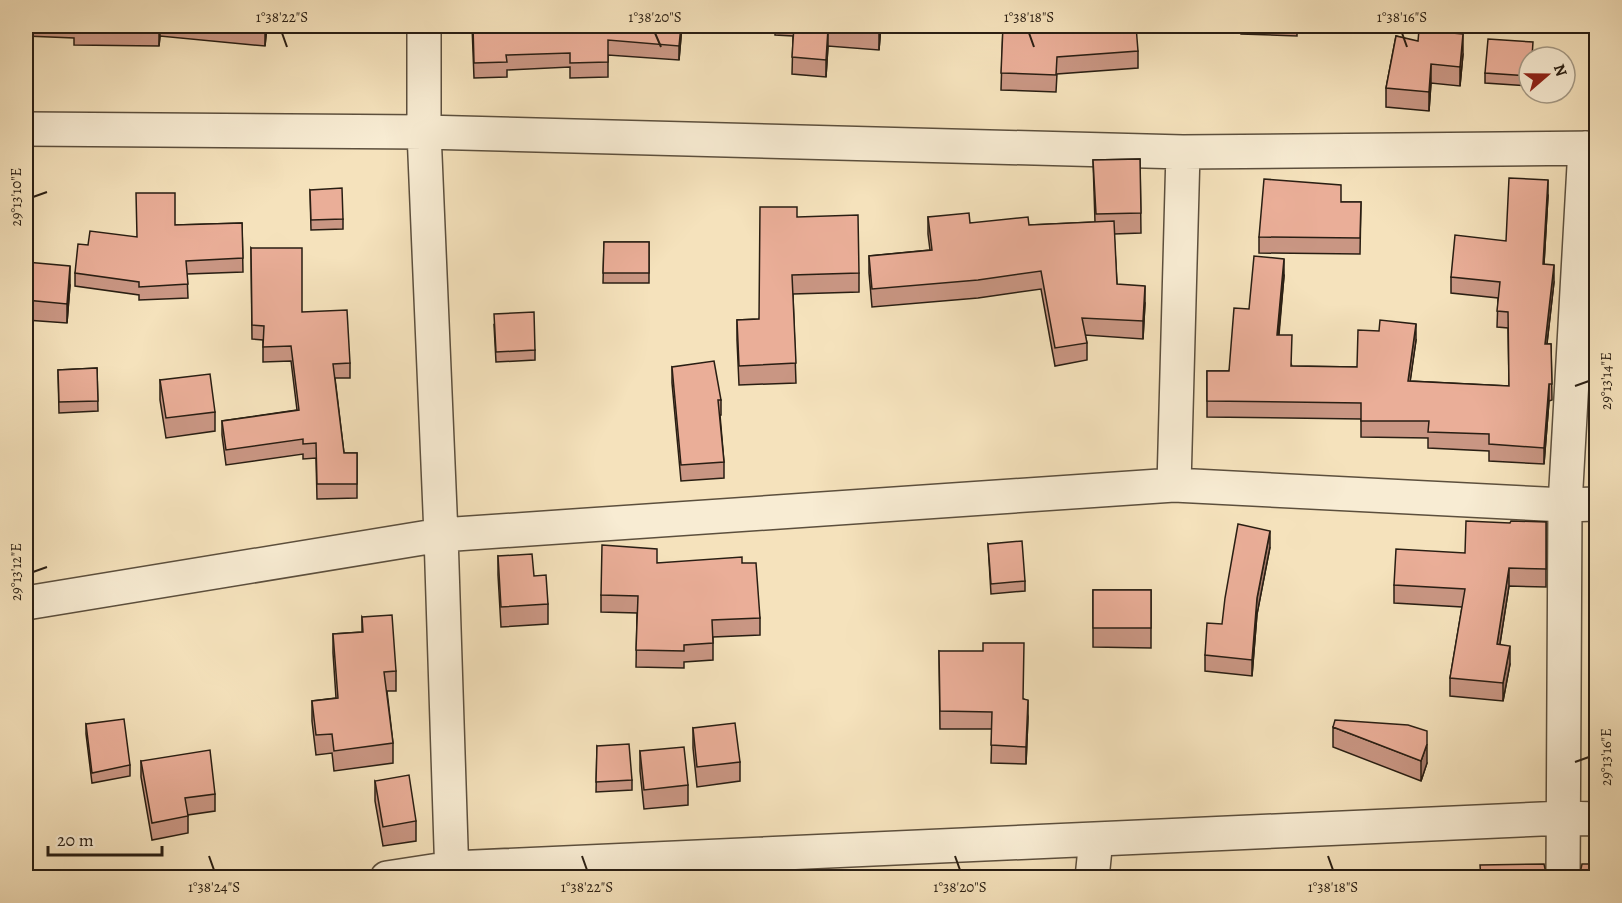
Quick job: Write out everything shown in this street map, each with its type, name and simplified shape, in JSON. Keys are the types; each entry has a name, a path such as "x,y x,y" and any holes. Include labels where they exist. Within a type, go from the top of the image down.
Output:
{"street":[{"path":"424,26 424,132 441,534 452,873"},
{"path":"26,129 424,132 1183,152 1591,148 1581,504 1564,818 1563,878"},
{"path":"1174,485 1183,152"},
{"path":"26,603 441,534 1174,485 1581,504"},
{"path":"387,878 1096,839 1564,818 1596,819"},
{"path":"1092,878 1096,839"}],"building":[{"path":"74,26 159,26 159,27"},
{"path":"473,26 681,26 679,46 608,40 608,62 570,63 570,53 506,55 507,62 474,63"},
{"path":"794,26 879,26 879,33 828,29 826,60 792,57"},
{"path":"1003,26 1136,26 1138,51 1057,57 1056,75 1001,73"},
{"path":"1419,30 1463,34 1460,67 1431,64 1429,92 1386,88 1396,36 1418,41"},
{"path":"1488,39 1533,42 1533,45 1517,45 1517,75 1485,73"},
{"path":"1140,159 1141,213 1096,214 1093,160"},
{"path":"1509,178 1548,180 1543,264 1554,265 1545,344 1551,344 1552,384 1549,384 1544,448 1489,444 1489,434 1428,432 1429,421 1361,421 1361,403 1207,401 1207,371 1229,371 1234,308 1249,309 1254,256 1284,259 1277,335 1292,335 1291,366 1357,367 1358,330 1379,331 1380,320 1416,324 1408,381 1509,386 1508,312 1497,311 1500,282 1451,277 1455,235 1506,241"},
{"path":"1264,179 1341,185 1341,202 1361,202 1360,238 1259,237"},
{"path":"342,188 343,219 311,220 310,190"},
{"path":"136,193 175,193 175,225 242,223 243,258 186,261 188,284 139,287 139,282 75,273 78,244 88,245 90,231 137,237"},
{"path":"760,207 797,207 797,217 858,215 859,273 792,275 796,363 739,366 737,320 759,319"},
{"path":"969,213 970,223 1028,217 1029,225 1114,221 1117,284 1145,286 1143,321 1082,318 1087,343 1055,348 1041,271 978,280 872,289 869,256 932,250 928,217"},
{"path":"604,242 649,242 649,273 603,273"},
{"path":"251,248 302,248 302,312 347,310 350,363 333,364 344,453 357,453 357,484 317,484 316,443 303,444 303,439 226,450 222,421 299,410 291,346 263,347 264,326 252,325"},
{"path":"26,262 70,266 67,304 26,300"},
{"path":"534,312 535,350 496,352 494,314"},
{"path":"714,361 721,400 718,400 724,462 681,465 672,367"},
{"path":"97,368 98,401 59,402 58,370"},
{"path":"210,374 215,412 166,418 160,380"},
{"path":"1466,521 1546,522 1546,569 1509,568 1497,644 1510,646 1503,683 1450,678 1465,589 1394,585 1396,549 1465,553"},
{"path":"1238,524 1270,531 1257,598 1252,660 1205,655 1207,623 1222,624"},
{"path":"1022,541 1025,581 991,584 988,544"},
{"path":"602,545 657,549 657,563 742,557 742,563 756,563 760,618 712,620 713,643 684,645 684,651 636,650 638,596 601,595"},
{"path":"532,554 534,576 546,575 548,604 501,607 498,556"},
{"path":"1093,590 1151,590 1151,628 1093,628"},
{"path":"392,615 396,671 384,672 393,743 334,751 332,734 316,735 312,701 338,698 333,634 363,632 362,617"},
{"path":"983,643 1024,643 1023,699 1028,700 1026,747 991,745 992,712 940,711 939,651 983,651"},
{"path":"124,719 130,765 92,773 86,724"},
{"path":"1335,720 1408,725 1427,731 1427,744 1421,761 1333,727"},
{"path":"735,723 740,762 697,767 693,728"},
{"path":"629,744 632,780 596,782 597,746"},
{"path":"684,747 688,785 644,790 640,751"},
{"path":"210,750 215,794 185,798 188,816 152,823 141,761"},
{"path":"409,775 416,821 383,827 375,781"},
{"path":"1544,864 1547,878 1481,878 1480,865"},
{"path":"1582,864 1589,864 1590,878 1579,878"}]}
